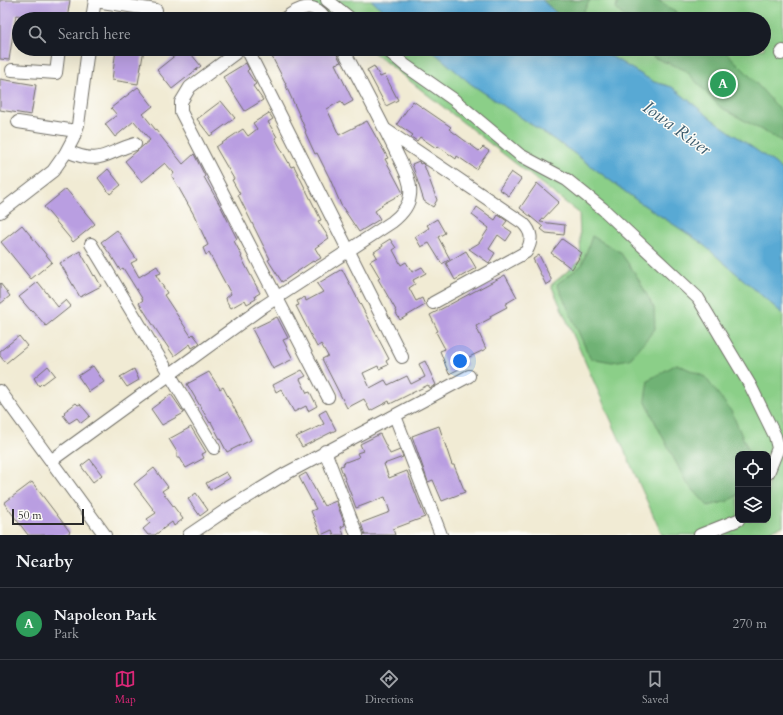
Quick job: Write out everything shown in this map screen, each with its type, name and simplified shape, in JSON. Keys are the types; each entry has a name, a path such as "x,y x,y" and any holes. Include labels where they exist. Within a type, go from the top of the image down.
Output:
{"street":[{"path":"326,0 342,12"},
{"path":"93,12 95,1 156,10"},
{"path":"293,12 303,4 320,12"},
{"path":"12,70 56,74 58,56"},
{"path":"0,212 53,171 67,151 76,131 86,56"},
{"path":"232,56 190,87 181,102 181,112 328,397"},
{"path":"251,56 402,357"},
{"path":"52,460 277,297 392,222 407,207 411,194 409,181 385,129 347,56"},
{"path":"394,56 453,99 520,155 567,180 603,209 698,298 750,386 775,436 778,448 771,466"},
{"path":"18,122 76,131"},
{"path":"385,129 529,228 531,245 526,252 433,303"},
{"path":"67,151 87,158 96,158 135,144"},
{"path":"90,244 214,448"},
{"path":"189,535 255,491 325,451 395,416 468,376"},
{"path":"0,391 52,460 105,535"},
{"path":"395,416 441,535"},
{"path":"325,451 357,535"},
{"path":"700,535 735,521"}],"green space":[{"path":"306,0 371,0 385,12 322,12"},
{"path":"542,0 783,0 783,172 776,164 713,120 672,87 654,82 611,56 771,56 771,12 555,12"},
{"path":"542,0 590,0 583,12 555,12"},
{"path":"618,0 658,0 675,12 619,12 616,9"},
{"path":"378,56 438,56 471,84 571,151 639,202 699,241 783,314 783,526 758,535 662,535 551,285 581,260 579,213"},
{"path":"730,56 783,113 783,142 720,107 685,70 653,57"},
{"path":"592,236 620,252 635,273 654,308 655,329 630,359 612,362 590,358 557,284 582,265"},
{"path":"677,364 705,377 731,411 749,451 735,451 735,497 728,501 708,506 686,482 645,400 648,380"}],"water":[{"path":"371,0 542,0 555,12 385,12"},
{"name":"Iowa River","path":"438,56 611,56 654,82 672,87 713,120 776,164 783,172 783,314 699,241 639,202 571,151 471,84"}],"building":[{"path":"0,0 70,0 68,12 12,12 12,41 9,60 0,59"},
{"path":"115,56 143,56 138,84 112,80"},
{"path":"174,56 193,56 201,66 172,89 157,70"},
{"path":"272,56 338,56 341,62 335,64 353,101 344,106 341,101 327,109 339,135 367,121 388,158 385,159 403,193 381,205 382,206 375,211 380,219 359,232 341,205 317,153 315,154 286,84"},
{"path":"246,63 249,69 247,71 256,84 253,86 263,100 245,111 223,77"},
{"path":"374,66 380,77 385,75 398,100 386,106 367,70"},
{"path":"0,79 36,85 31,115 0,110"},
{"path":"138,87 153,106 143,114 183,164 194,154 205,176 204,177 221,207 237,239 234,241 242,256 241,257 260,293 255,296 256,299 247,304 245,300 231,308 227,302 226,298 231,294 209,253 206,255 203,248 208,245 194,215 172,176 174,173 165,163 142,182 125,161 150,140 134,121 115,137 105,124 117,115 111,108"},
{"path":"221,101 235,118 210,136 197,119"},
{"path":"413,101 451,127 449,129 479,151 483,147 489,151 476,169 457,156 456,159 438,146 436,148 420,137 417,141 411,137 413,135 397,124"},
{"path":"269,113 273,119 268,122 277,137 275,138 291,167 294,166 321,220 318,221 329,238 315,248 321,258 314,262 313,261 282,282 268,260 270,259 238,195 240,194 232,180 234,179 216,148 243,129 248,136 257,129 253,123"},
{"path":"419,161 420,164 422,163 424,165 437,200 433,207 424,201 412,164"},
{"path":"108,169 121,185 110,194 98,178"},
{"path":"511,172 521,179 509,196 499,189"},
{"path":"537,183 559,202 540,222 565,225 564,235 546,233 541,229 543,227 520,208"},
{"path":"66,189 95,224 73,242 44,207"},
{"path":"477,207 495,220 498,215 507,221 503,226 512,232 506,241 498,235 489,249 495,253 489,263 469,249 479,243 489,228 472,215"},
{"path":"437,219 445,233 438,237 450,259 442,264 429,243 421,247 415,237 429,228 427,225"},
{"path":"22,225 52,262 31,279 1,242"},
{"path":"117,230 137,260 131,263 139,277 157,266 161,273 156,275 167,293 164,295 191,336 193,334 200,343 192,348 190,344 174,356 139,303 143,300 123,268 120,270 101,242"},
{"path":"390,239 396,248 393,250 401,265 406,262 412,272 422,267 426,273 413,280 415,284 409,288 416,301 422,298 425,305 400,320 378,279 380,278 370,261 377,257 374,252"},
{"path":"562,239 582,253 572,269 551,253"},
{"path":"80,251 101,286 80,297 60,263"},
{"path":"466,251 476,268 455,280 446,263"},
{"path":"539,255 551,279 551,282 546,285 533,259"},
{"path":"342,269 389,359 386,361 388,365 379,369 378,366 363,373 370,388 385,380 388,385 407,376 411,384 425,377 419,364 425,361 436,385 430,388 428,385 390,404 389,401 370,411 364,399 347,408 322,359 328,356 321,344 317,347 296,306 299,305 297,301 305,297 306,301 323,292 317,284"},
{"path":"505,275 517,297 505,304 507,307 490,316 491,318 476,326 486,349 465,359 467,365 449,374 440,351 445,349 436,332 438,331 430,315"},
{"path":"38,282 58,307 66,300 71,306 46,326 19,297"},
{"path":"0,283 10,296 0,304"},
{"path":"277,317 288,338 283,340 293,359 273,369 252,329"},
{"path":"19,336 27,346 6,363 0,356 0,351"},
{"path":"48,366 55,375 39,386 34,378"},
{"path":"93,366 104,382 89,392 78,376"},
{"path":"134,369 139,380 127,387 120,377"},
{"path":"302,370 306,376 300,379 307,393 310,392 317,406 308,411 306,406 294,412 281,389 276,392 273,385"},
{"path":"209,372 220,389 223,387 251,440 227,452 211,422 210,423 187,384"},
{"path":"171,394 184,413 162,425 151,409"},
{"path":"76,403 78,405 80,404 90,416 81,423 77,418 69,423 63,415 65,413 64,412"},
{"path":"326,410 336,430 302,447 296,437 324,424 319,414"},
{"path":"439,426 452,465 454,465 465,492 442,501 433,480 428,482 412,436"},
{"path":"191,427 206,452 202,454 204,458 186,468 180,458 177,458 177,452 169,439"},
{"path":"380,434 390,454 400,450 403,457 384,464 389,478 407,471 425,517 393,529 395,535 365,535 361,523 390,512 385,497 356,508 340,466 344,465 343,463 359,457 357,453 363,451 360,444"},
{"path":"90,459 102,475 93,482 81,466"},
{"path":"154,468 168,487 162,491 183,519 174,526 172,522 155,535 148,535 143,529 150,523 147,519 156,513 134,484"},
{"path":"226,472 230,478 210,490 206,483"},
{"path":"306,473 324,506 336,501 345,525 341,527 344,535 334,535 332,530 321,535 311,511 316,509 299,477"},
{"path":"32,482 70,532 66,535 28,535 4,503"},
{"path":"196,493 208,510 200,516 188,499"}],"place":[{"name":"Napoleon Park","path":"723,84"}]}
